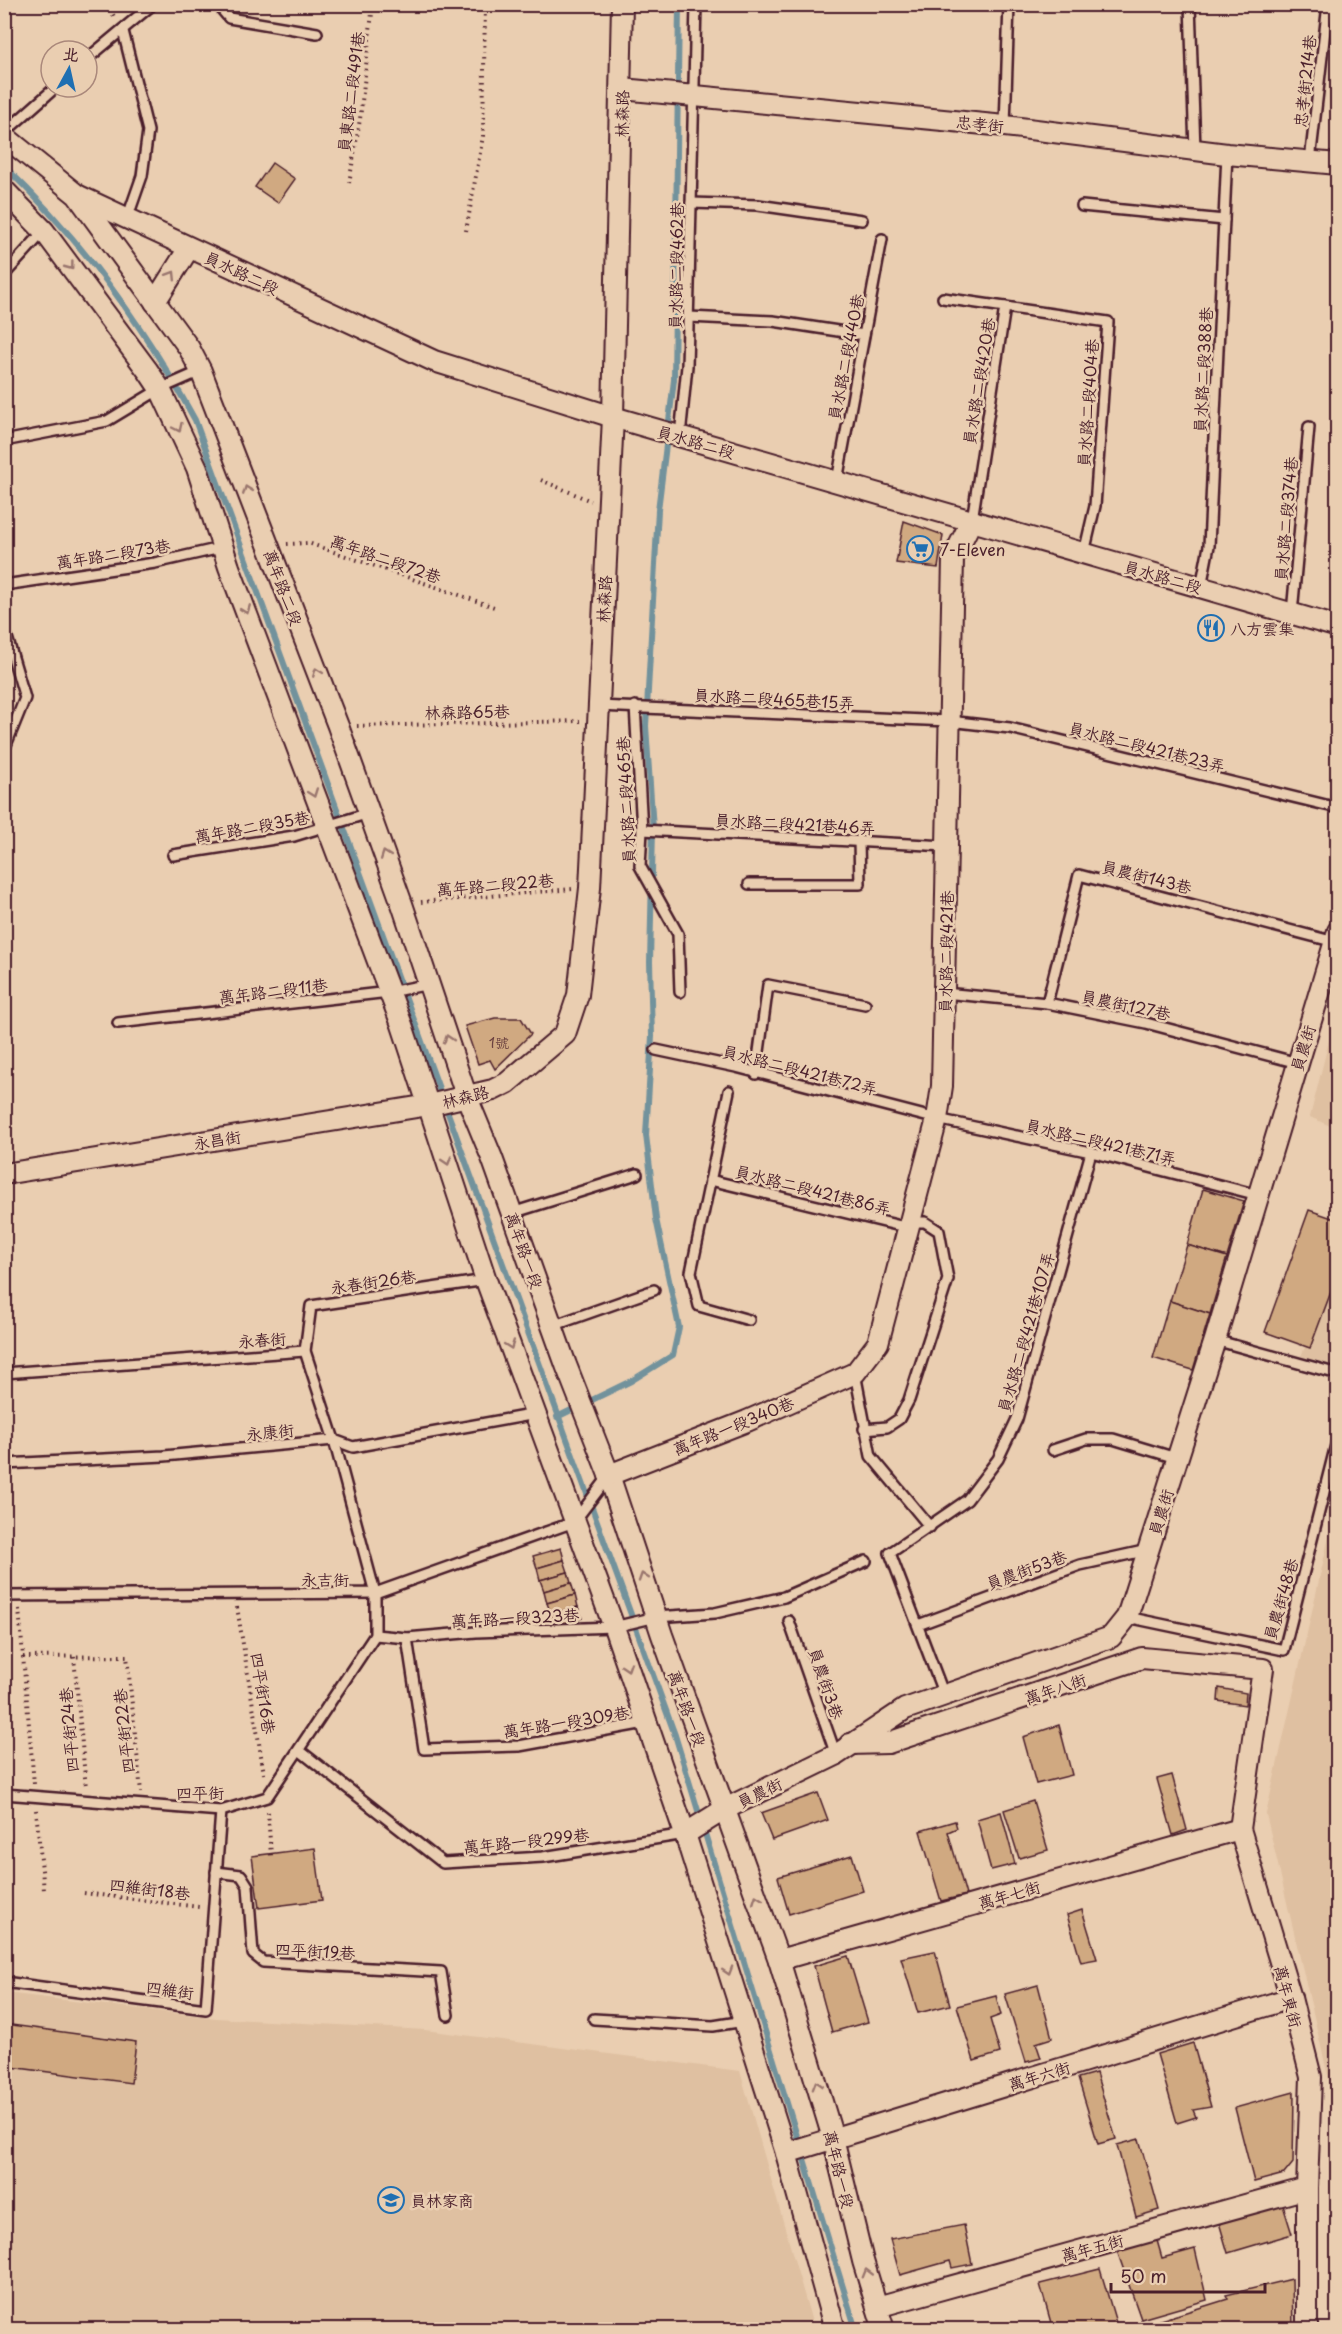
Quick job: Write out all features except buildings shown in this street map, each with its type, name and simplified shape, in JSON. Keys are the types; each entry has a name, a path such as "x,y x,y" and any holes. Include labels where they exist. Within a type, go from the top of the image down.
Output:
{"street":[{"name":"林森路","path":"429,1105 493,1090 507,1083 565,1035 578,995 590,888 613,417 622,89 622,4"},
{"name":"忠孝街","path":"622,89 1005,126 1227,154 1338,164"},
{"name":"萬年路二段","path":"4,134 77,195 189,348 201,371 338,726 430,984 466,1095"},
{"path":"4,190 44,231 160,389 196,468 225,548 229,567 389,992 429,1105 486,1280 614,1628 685,1834 786,2153 836,2330"},
{"name":"員水路二段","path":"77,195 434,361 613,417 1338,627"},
{"path":"155,302 189,248"},
{"name":"員水路二段421巷","path":"855,1373 878,1343 937,1119 942,1086 953,558 972,520"},
{"name":"員農街","path":"685,1834 725,1809 843,1749 905,1709 1111,1637 1127,1617 1215,1340 1336,936"},
{"name":"萬年路一段","path":"466,1095 609,1475 656,1617 779,1960 833,2138 884,2330"},
{"name":"永昌街","path":"4,1174 429,1105"},
{"name":"萬年路一段340巷","path":"609,1475 747,1421 855,1373"},
{"name":"萬年八街","path":"843,1749 888,1743 1142,1658 1263,1669"},
{"name":"萬年東街","path":"1263,1669 1240,1829 1291,1998 1311,2077 1307,2188 1307,2330"},
{"name":"萬年七街","path":"779,1960 1240,1829"},
{"name":"萬年六街","path":"786,2153 1291,1998"},
{"name":"萬年五街","path":"877,2307 1307,2188"}],"lane":[{"path":"99,50 153,4"},
{"path":"217,4 229,18 317,33"},
{"name":"員水路二段462巷","path":"680,436 687,366 696,4"},
{"path":"1005,126 1009,4"},
{"path":"1190,4 1195,150"},
{"name":"忠孝街214巷","path":"1310,161 1328,4"},
{"path":"123,31 148,131 142,176 127,219"},
{"path":"4,134 43,99"},
{"name":"員水路二段388巷","path":"1201,587 1209,546 1227,154"},
{"path":"691,203 759,205 862,220"},
{"path":"1082,206 1224,220"},
{"path":"4,275 44,231"},
{"name":"員水路二段440巷","path":"837,481 882,239"},
{"name":"員水路二段420巷","path":"943,298 1005,307 972,520"},
{"name":"員水路二段404巷","path":"1005,307 1108,322 1095,506 1084,553"},
{"path":"688,317 773,321 864,335"},
{"path":"4,441 108,421 160,389 201,371"},
{"name":"員水路二段374巷","path":"1292,613 1309,427"},
{"name":"萬年路二段73巷","path":"4,585 155,563 225,548"},
{"path":"4,627 25,698 4,750"},
{"name":"員水路二段465巷15弄","path":"597,713 635,706 949,721"},
{"name":"員水路二段465巷","path":"635,706 642,830 640,866 678,934 680,992"},
{"name":"員水路二段421巷23弄","path":"949,721 1010,728 1338,808"},
{"name":"萬年路二段35巷","path":"173,855 294,836 369,813"},
{"name":"員水路二段421巷46弄","path":"642,830 947,846"},
{"path":"749,884 860,884 859,841"},
{"name":"員農街143巷","path":"1047,1002 1079,875 1336,936"},
{"name":"萬年路二段11巷","path":"118,1023 389,992 430,984"},
{"path":"756,1074 768,985 865,1004"},
{"name":"員農街127巷","path":"944,993 1047,1002 1146,1023 1298,1063"},
{"name":"員水路二段421巷72弄","path":"656,1050 937,1119"},
{"name":"員水路二段421巷86弄","path":"729,1091 691,1272 699,1306 749,1320"},
{"name":"員水路二段421巷71弄","path":"937,1119 1091,1152 1258,1195"},
{"name":"員水路二段421巷107弄","path":"918,1625 890,1553 967,1500 998,1459 1017,1419 1091,1152"},
{"path":"512,1213 637,1174"},
{"name":"員水路二段421巷86弄","path":"710,1180 909,1228 917,1221 925,1222 939,1231 948,1279 909,1400 899,1419 887,1427 864,1429"},
{"name":"永春街26巷","path":"305,1351 311,1306 486,1280"},
{"path":"552,1326 654,1290"},
{"path":"1215,1340 1338,1374"},
{"name":"永春街","path":"4,1373 305,1351 334,1440 375,1593"},
{"path":"855,1373 871,1456 930,1527"},
{"name":"永康街","path":"4,1464 164,1456 334,1440 353,1447 536,1414"},
{"name":"員農街48巷","path":"1127,1617 1284,1650 1338,1437"},
{"path":"1053,1450 1086,1439 1113,1439 1176,1458"},
{"path":"574,1521 609,1475"},
{"name":"永吉街","path":"4,1596 375,1593 574,1521"},
{"name":"員農街53巷","path":"918,1625 1080,1565 1148,1550"},
{"name":"萬年路一段323巷","path":"375,1635 407,1638 477,1632 614,1628 656,1617 716,1613 784,1598 866,1561"},
{"path":"267,1797 375,1635 375,1593"},
{"name":"員農街3巷","path":"789,1621 843,1749"},
{"path":"918,1625 945,1696"},
{"name":"萬年路一段309巷","path":"407,1638 424,1749 519,1746 645,1723"},
{"name":"萬年路一段299巷","path":"299,1750 443,1863 543,1857 685,1834"},
{"name":"四平街","path":"4,1794 221,1811 267,1797"},
{"name":"四維街","path":"4,1982 206,2009 221,1811"},
{"name":"四平街19巷","path":"216,1872 241,1875 248,1886 254,1954 263,1962 441,1972 448,2015"},
{"path":"594,2019 713,2026 744,2021"}],"path":[{"name":"員東路二段491巷","path":"349,183 360,119 373,4"},
{"path":"465,231 483,136 485,4"},
{"path":"540,480 608,508"},
{"name":"萬年路二段72巷","path":"269,548 293,542 308,543 494,607"},
{"name":"林森路65巷","path":"338,726 597,713"},
{"name":"萬年路二段22巷","path":"402,904 590,888"},
{"name":"四平街16巷","path":"235,1594 267,1797"},
{"path":"18,1596 44,1890"},
{"name":"四平街22巷","path":"74,1657 127,1656 142,1805"},
{"path":"23,1657 74,1657"},
{"name":"四平街24巷","path":"74,1657 87,1800"},
{"path":"267,1797 271,1856"},
{"name":"四維街18巷","path":"84,1893 214,1908"}],"shaded area":[{"path":"1337,1008 1337,1129 1310,1117"},
{"path":"1337,1278 1337,1368 1301,1356"},
{"path":"1337,1501 1337,2114 1266,1814"},
{"name":"員林家商","path":"5,1993 216,2018 425,2030 740,2071 814,2329 5,2330"}],"waterway":[{"path":"557,1417 631,1381 673,1355 679,1327 656,1219 646,1135 652,1036 650,962 653,829 646,726 658,510 674,380 679,4"},
{"path":"4,166 60,224 110,286 155,351 195,420 675,1735 856,2330"}],"place":[{"name":"7-Eleven","path":"920,549"},
{"name":"八方雲集","path":"1211,628"},
{"name":"員林家商","path":"391,2200"}]}
